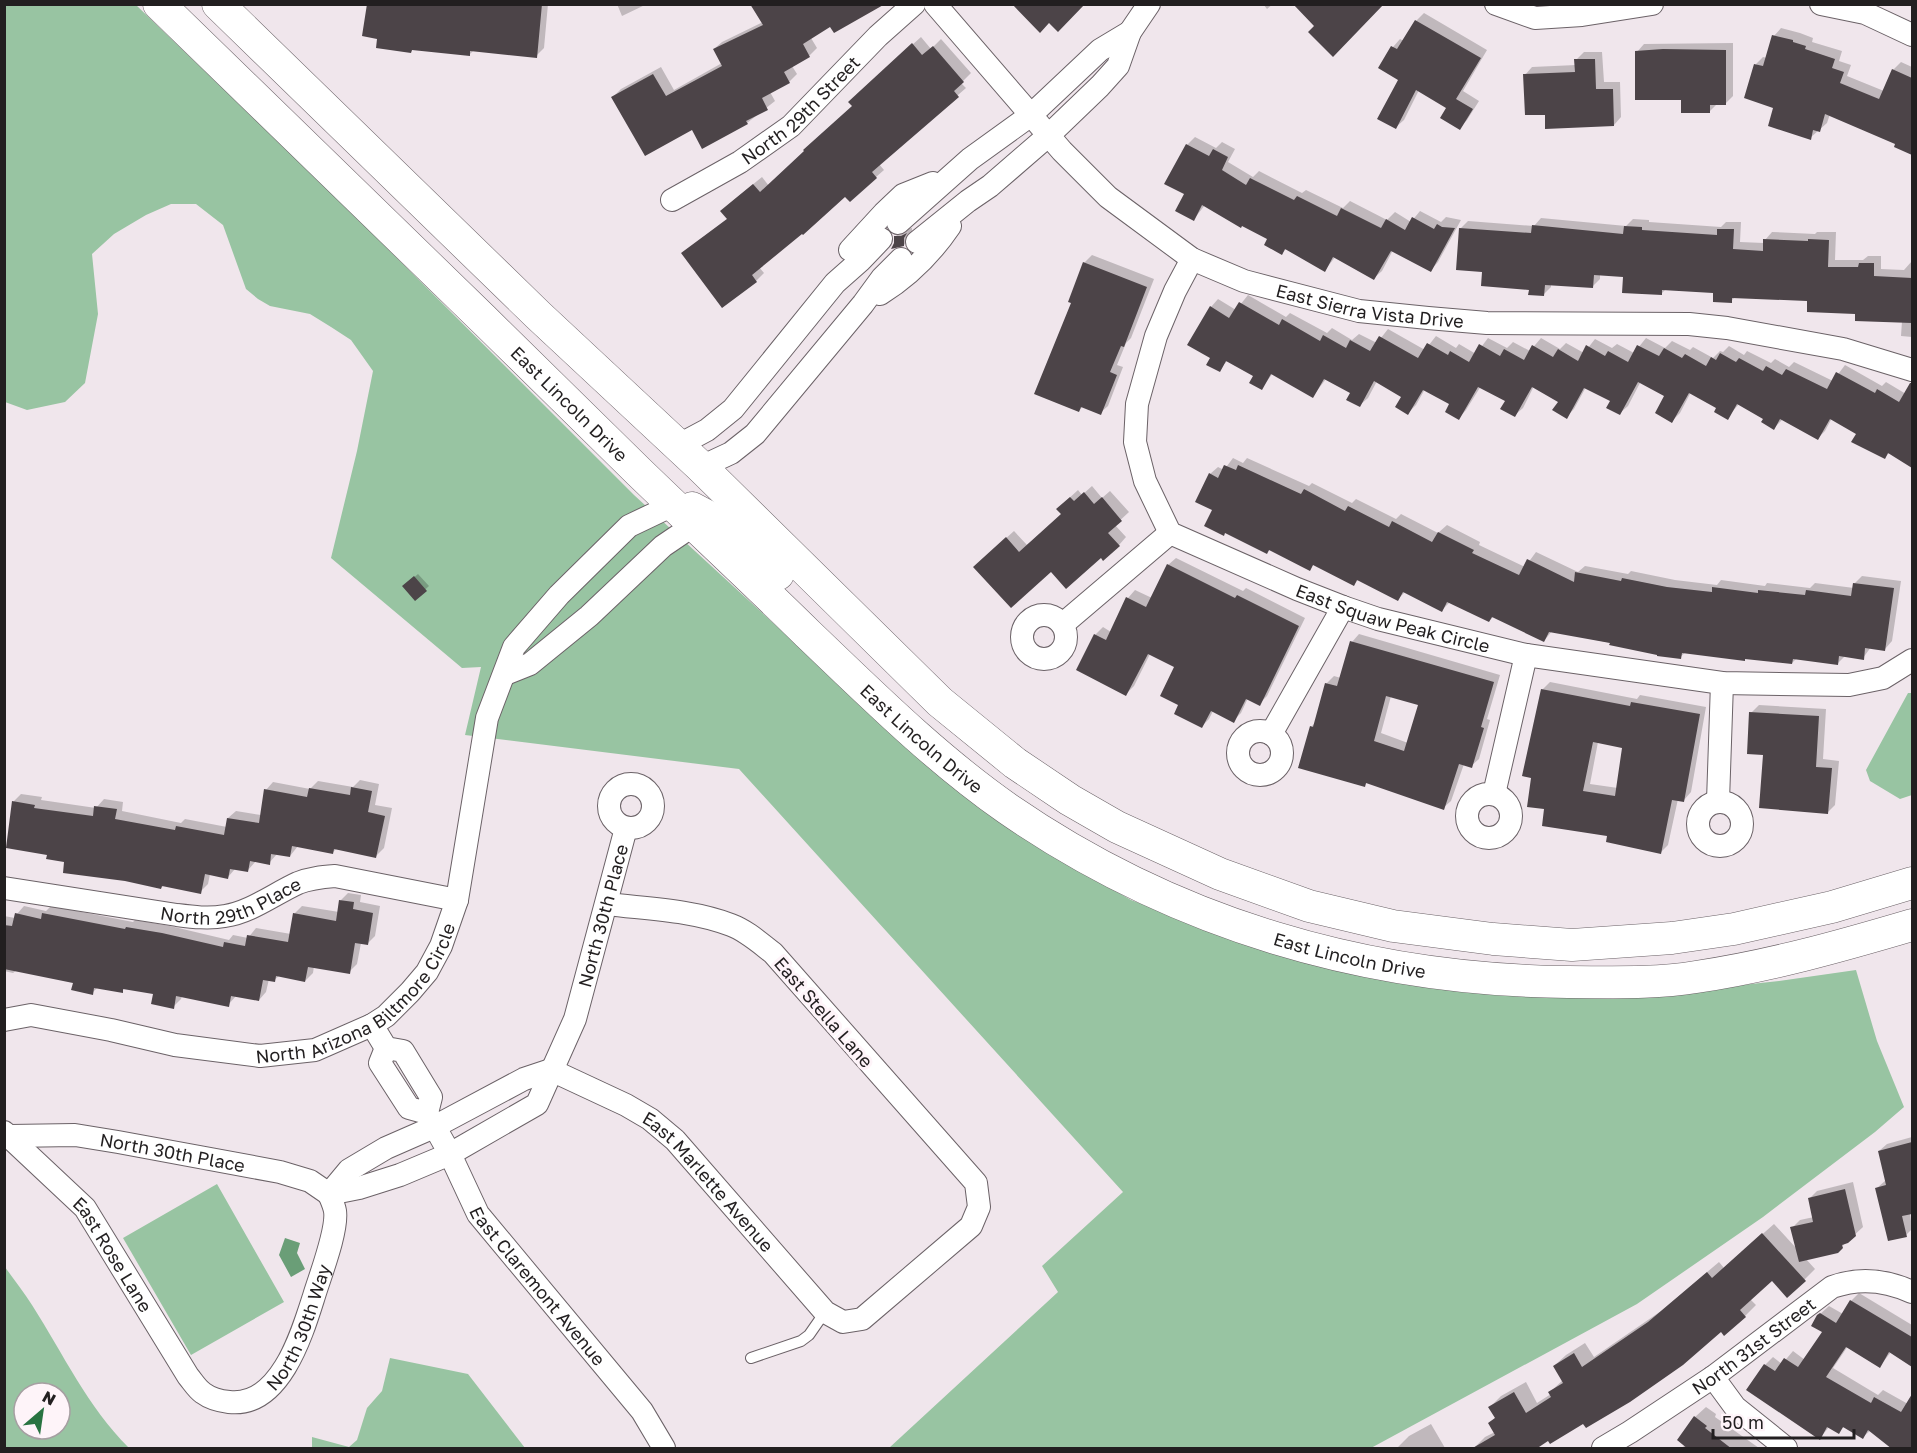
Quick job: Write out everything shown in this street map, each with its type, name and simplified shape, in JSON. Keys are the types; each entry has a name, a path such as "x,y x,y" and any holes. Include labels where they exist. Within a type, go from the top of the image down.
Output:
{"main road":[{"name":"East Lincoln Drive","path":"159,4 683,515"},
{"name":"East Lincoln Drive","path":"218,4 538,315 700,467 795,590 841,634 940,702 1015,763 1070,800 1117,827 1220,874 1309,906 1393,926 1493,939 1572,945 1672,938 1734,929 1832,907 1912,883"},
{"path":"386,223 453,265 644,445 670,459 700,467"},
{"path":"683,515 696,508 731,529 795,590"},
{"name":"East Lincoln Drive","path":"795,590 841,634 909,730 963,775 1008,808 1093,861 1154,892 1202,913 1284,941 1361,962 1406,970 1508,981 1620,982 1690,978 1795,959 1912,925"}],"street":[{"name":"North 29th Street","path":"672,200 740,162 791,126 878,36 914,4"},
{"name":"East Sierra Vista Drive","path":"935,4 1031,115 1108,197 1192,259 1244,281 1359,311 1487,323 1689,324 1762,333 1843,349 1912,370"},
{"path":"917,242 990,186 1049,135 1100,86 1118,66 1130,33 1149,4"},
{"path":"1496,4 1535,18 1582,15 1652,4"},
{"path":"1821,4 1865,13 1912,35"},
{"path":"898,223 970,159 1031,115 1100,50 1130,33"},
{"path":"835,283 849,251 903,195 948,177"},
{"path":"863,304 893,286 926,259 968,201"},
{"path":"677,446 707,430 733,410 835,283 861,261 881,239"},
{"path":"700,467 731,453 754,434 863,304 882,278 901,259"},
{"path":"1063,624 1170,533 1145,481 1140,462 1135,442 1137,404 1156,336 1175,291 1192,259"},
{"path":"505,674 530,664 589,616 663,546 683,515"},
{"name":"North Arizona Biltmore Circle","path":"4,1020 31,1015 175,1045 260,1056 315,1050 372,1025 386,1016 427,972 441,946 457,900 486,718 514,647 560,595 629,526 683,515"},
{"name":"East Squaw Peak Circle","path":"1170,533 1297,590 1378,619 1526,655 1722,683 1849,685 1884,678 1912,660"},
{"path":"1271,734 1343,607"},
{"path":"1494,794 1526,655"},
{"path":"1718,801 1722,683"},
{"name":"North 30th Place","path":"7,1134 75,1135 280,1172 310,1181 329,1194 359,1188 400,1175 450,1154 537,1104 575,1019 626,828"},
{"name":"North 29th Place","path":"4,888 206,918 241,912 300,882 335,876 457,900"},
{"name":"East Stella Lane","path":"607,904 690,915 730,925 750,935 773,953 975,1183 979,1207 971,1226 862,1319 834,1317"},
{"name":"East Claremont Avenue","path":"372,1025 386,1048 404,1051 431,1097 431,1120 478,1214 642,1411 664,1449"},
{"path":"329,1194 349,1170 431,1120 524,1079 551,1070"},
{"name":"East Marlette Avenue","path":"551,1070 626,1105 650,1119 675,1140 834,1317"},
{"name":"East Rose Lane","path":"7,1134 85,1209 188,1376 202,1393"},
{"name":"North 30th Way","path":"202,1393 218,1401 238,1403 257,1397 276,1380 290,1359 303,1330 329,1250 335,1212 329,1194"},
{"name":"North 31st Street","path":"1603,1449 1713,1377 1832,1287 1849,1281 1877,1281 1912,1292"},
{"path":"1713,1377 1735,1407 1786,1449"}],"lane":[{"path":"751,1358 801,1341 834,1317"}],"shaded area":[{"path":"5,5 136,5 333,194 634,495 820,666 1057,857 1131,900 1282,955 1390,982 1511,995 1613,999 1856,970 1877,1041 1904,1107 1875,1132 1763,1217 1637,1304 1371,1448 889,1448 1058,1292 1042,1266 1123,1192 739,769 465,735 481,667 462,668 331,558 357,451 373,371 351,340 331,327 310,314 270,306 246,289 223,225 196,204 171,204 146,215 114,234 92,254 98,314 85,383 65,402 27,410 5,402"},
{"path":"1908,693 1912,693 1912,795 1900,799 1870,781 1866,770"},
{"path":"217,1184 284,1302 191,1355 123,1238"},
{"path":"285,1238 300,1243 297,1253 305,1269 291,1277 279,1255"},
{"path":"5,1267 32,1305 88,1397 129,1448 5,1448"},
{"path":"390,1358 468,1374 525,1448 312,1448 312,1437 349,1447 357,1440 367,1408 382,1391"}],"building":[{"path":"367,4 542,4 537,58 470,51 470,56 412,50 411,53 376,48 377,39 362,36"},
{"path":"750,4 885,4 834,33 830,27 803,44 810,57 784,72 790,83 762,98 768,110 746,121 748,124 702,149 692,130 645,156 611,97 653,74 666,96 722,66 713,49 763,25"},
{"path":"1012,4 1085,4 1058,32 1049,23 1040,33"},
{"path":"1293,4 1384,4 1333,57 1308,32 1314,26"},
{"path":"1415,20 1481,58 1456,99 1473,109 1460,130 1440,118 1446,108 1416,90 1396,129 1377,119 1398,80 1378,68 1391,46 1397,49"},
{"path":"1772,35 1793,40 1793,42 1806,46 1805,49 1835,59 1832,68 1844,72 1840,83 1879,99 1892,69 1912,78 1912,155 1894,147 1895,144 1825,114 1820,132 1813,130 1811,140 1768,126 1773,108 1744,98 1754,64 1763,66"},
{"path":"912,43 922,55 933,46 964,82 954,91 959,97 872,172 877,178 850,202 845,197 803,235 752,275 757,282 722,308 681,253 727,219 720,211 753,184 760,192 852,106 848,102"},
{"path":"1726,50 1726,105 1710,105 1710,113 1681,113 1681,100 1635,100 1635,51"},
{"path":"1574,59 1595,59 1596,89 1613,89 1614,126 1545,129 1545,115 1525,115 1523,74 1575,72"},
{"path":"1186,144 1209,156 1213,149 1228,157 1222,170 1246,185 1250,178 1294,200 1297,196 1337,216 1341,208 1381,228 1386,219 1405,230 1412,217 1434,229 1437,224 1442,227 1455,228 1431,272 1391,251 1374,280 1333,257 1325,272 1285,249 1282,255 1264,245 1267,239 1242,226 1241,228 1202,205 1194,221 1175,211 1184,194 1164,184"},
{"path":"1532,225 1623,234 1624,226 1642,227 1642,230 1717,235 1717,229 1734,229 1733,249 1763,251 1763,239 1829,240 1828,267 1858,267 1859,263 1874,263 1874,276 1912,278 1912,323 1855,321 1855,314 1807,312 1807,301 1732,298 1732,303 1713,302 1713,293 1662,290 1662,295 1622,293 1623,277 1594,275 1593,288 1545,285 1544,296 1528,295 1529,290 1481,286 1482,272 1456,270 1459,228 1531,233"},
{"path":"907,233 904,246 891,249 894,236"},
{"path":"1083,262 1147,287 1124,347 1121,346 1110,372 1117,375 1101,415 1081,407 1079,412 1034,394 1071,303 1068,302"},
{"path":"1239,302 1279,325 1282,319 1320,341 1323,335 1346,348 1350,340 1370,351 1379,336 1418,358 1427,343 1448,355 1450,351 1469,362 1479,344 1500,356 1504,349 1524,360 1532,345 1553,357 1558,349 1578,361 1586,345 1605,356 1608,351 1628,362 1637,345 1659,356 1664,348 1682,358 1685,354 1706,366 1711,357 1716,360 1720,353 1736,362 1739,358 1763,371 1766,366 1782,375 1786,369 1827,389 1836,372 1875,393 1877,389 1899,402 1912,383 1912,468 1888,453 1885,459 1851,442 1856,434 1830,419 1818,440 1780,419 1774,430 1761,422 1763,419 1737,404 1728,420 1714,412 1716,408 1689,393 1672,423 1655,413 1664,396 1638,382 1620,415 1606,408 1610,401 1584,388 1567,419 1552,410 1558,402 1532,387 1515,417 1500,409 1505,401 1478,387 1459,420 1445,412 1449,404 1423,390 1408,415 1395,407 1401,397 1374,381 1360,407 1346,400 1350,393 1324,379 1313,398 1271,374 1262,390 1249,383 1253,376 1226,361 1220,372 1206,365 1210,358 1187,345 1210,306 1229,318"},
{"path":"1224,465 1236,470 1238,465 1301,494 1304,489 1345,511 1348,506 1389,527 1392,521 1432,542 1438,532 1474,550 1472,553 1519,575 1527,559 1574,582 1575,572 1621,581 1622,578 1667,587 1712,592 1712,587 1758,593 1758,590 1805,595 1806,590 1851,596 1853,583 1894,588 1885,651 1865,648 1864,660 1839,656 1838,665 1793,659 1792,664 1745,659 1745,661 1682,653 1681,659 1657,656 1609,645 1610,643 1549,632 1544,642 1492,617 1489,622 1447,602 1442,612 1403,592 1398,601 1357,580 1354,586 1313,565 1310,571 1269,550 1267,554 1225,533 1224,536 1204,526 1212,510 1195,502 1209,473 1218,478"},
{"path":"1084,492 1094,504 1102,497 1122,521 1108,533 1120,546 1103,561 1101,558 1066,589 1051,572 1011,608 973,567 1006,537 1019,552 1061,514 1056,509 1070,497 1074,501"},
{"path":"1167,564 1235,598 1237,595 1299,626 1260,706 1246,699 1234,723 1211,711 1202,728 1174,714 1178,705 1160,696 1174,667 1148,654 1126,696 1076,670 1094,634 1106,640 1126,597 1146,607"},
{"path":"414,576 427,591 415,601 402,586"},
{"path":"1350,641 1494,682 1472,768 1459,764 1444,810 1366,783 1365,787 1298,768 1310,726 1313,727 1325,683 1337,686","holes":["1386,696 1418,705 1404,751 1374,741"]},
{"path":"1541,689 1630,706 1631,702 1700,714 1684,802 1672,800 1661,854 1606,842 1607,836 1542,826 1544,809 1527,807 1531,778 1522,776","holes":["1593,742 1622,748 1615,796 1583,791"]},
{"path":"1749,712 1819,716 1816,767 1832,768 1828,814 1759,808 1763,755 1747,754"},
{"path":"351,787 372,791 368,812 385,816 376,858 334,849 333,854 292,846 290,857 271,854 270,865 250,861 248,872 230,869 228,879 205,874 201,894 162,886 161,889 125,881 63,873 64,862 46,859 47,855 6,848 12,801 35,805 34,808 93,816 94,806 117,809 115,819 175,830 176,826 224,835 227,818 259,823 264,789 307,797 309,788 350,795"},
{"path":"339,900 354,902 353,909 373,913 368,945 355,943 350,974 308,967 305,982 276,976 275,982 263,980 259,1001 231,996 229,1007 176,996 174,1009 151,1004 153,994 123,989 123,993 94,988 93,995 71,990 73,983 4,969 4,925 12,926 15,913 41,919 42,913 125,929 126,927 162,933 223,947 224,942 245,946 247,935 288,942 293,913 336,921"},
{"path":"1912,1142 1912,1214 1902,1216 1907,1237 1888,1241 1875,1188 1886,1185 1878,1151"},
{"path":"1845,1189 1856,1236 1842,1245 1843,1248 1838,1253 1799,1262 1790,1227 1813,1222 1808,1198"},
{"path":"1762,1233 1806,1281 1787,1298 1772,1281 1740,1310 1746,1317 1724,1336 1721,1332 1683,1365 1630,1402 1586,1428 1583,1424 1550,1444 1548,1441 1536,1449 1471,1449 1495,1435 1488,1423 1495,1418 1488,1407 1514,1392 1526,1413 1551,1397 1548,1392 1563,1383 1553,1366 1574,1353 1582,1367 1648,1322 1707,1272 1712,1278"},
{"path":"1850,1300 1912,1337 1912,1367 1889,1352 1880,1368 1846,1347 1826,1377 1871,1403 1874,1397 1901,1412 1912,1394 1912,1449 1892,1449 1868,1430 1863,1439 1843,1427 1839,1434 1827,1427 1820,1440 1746,1390 1764,1364 1775,1371 1784,1358 1798,1367 1822,1332 1811,1326 1817,1315 1820,1313 1836,1323"},
{"path":"1694,1416 1707,1426 1705,1428 1732,1449 1688,1449 1677,1440"}]}
